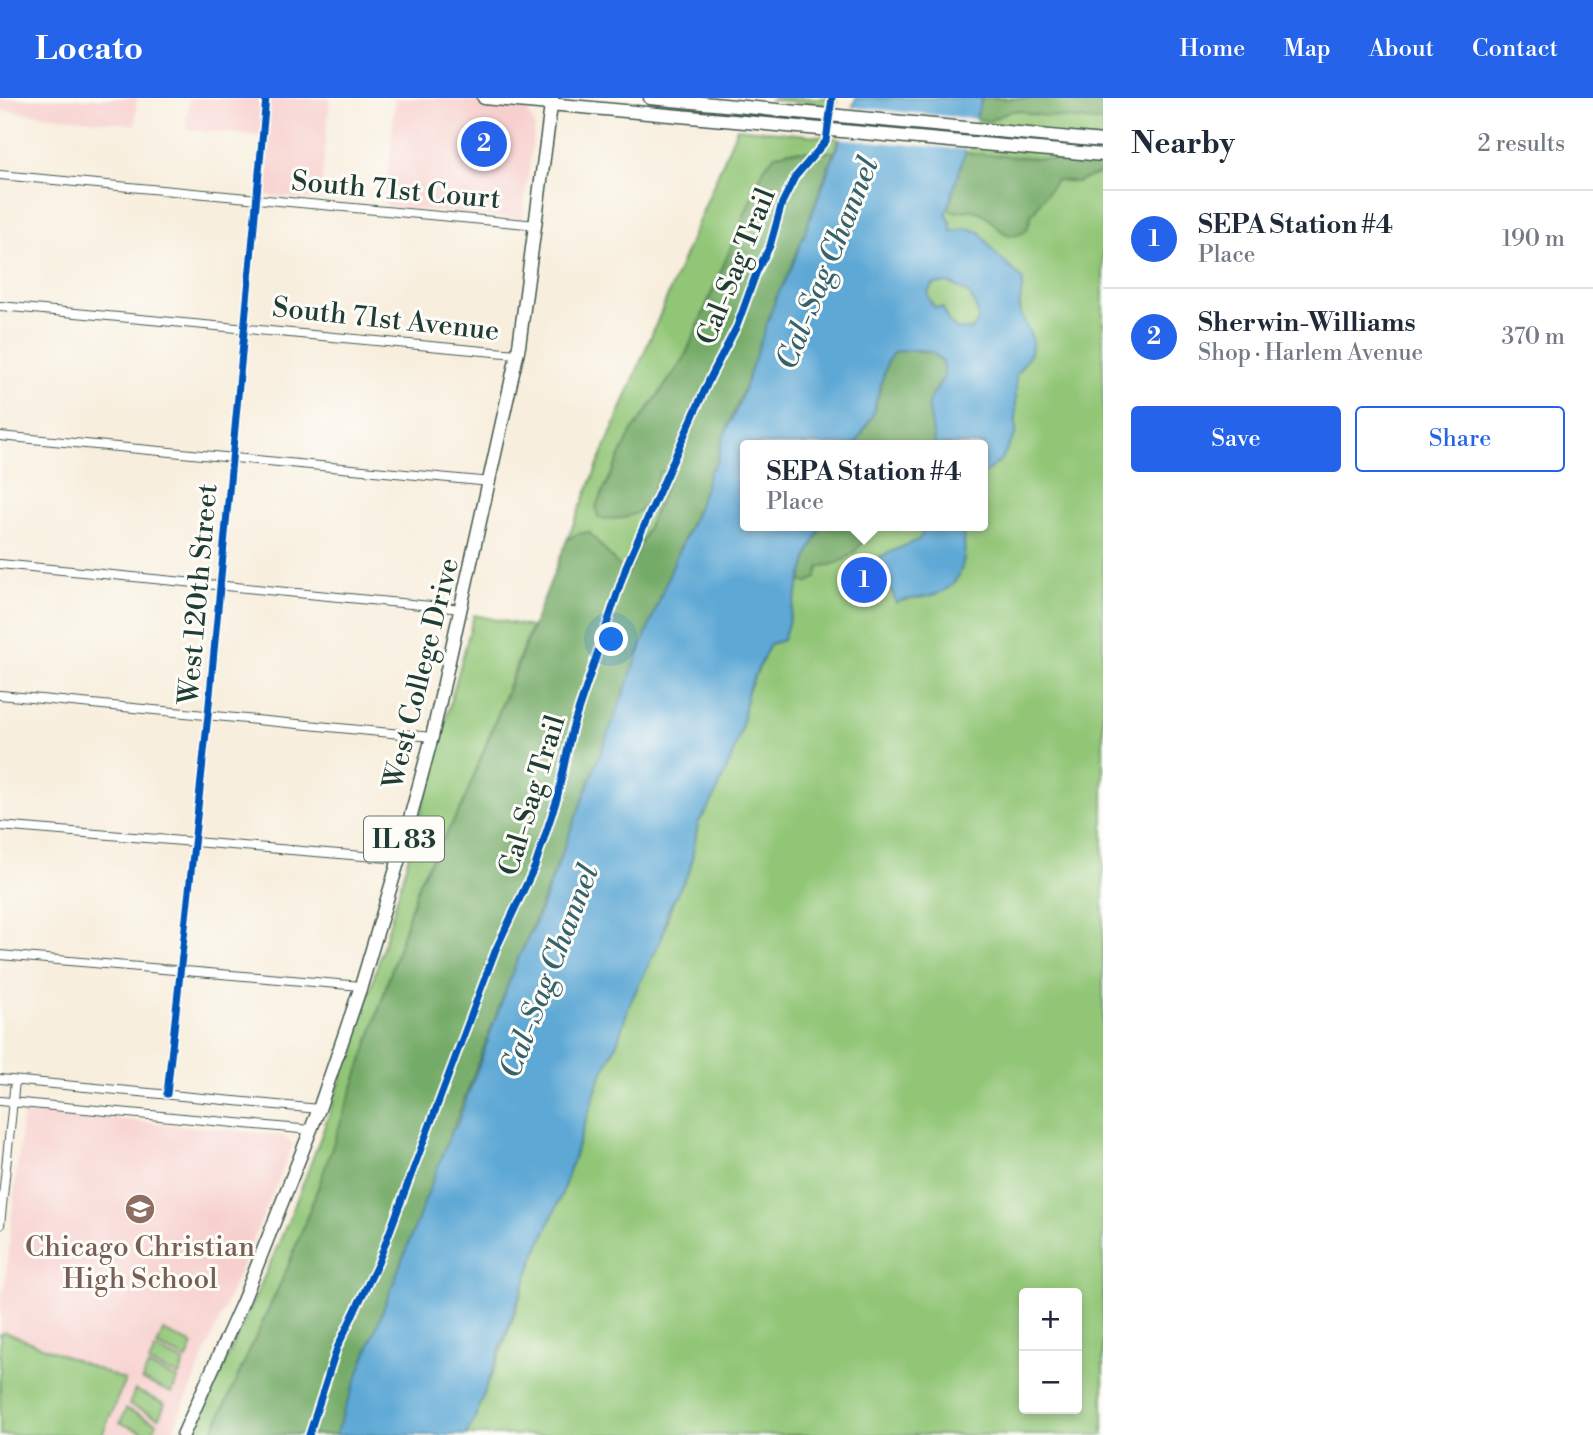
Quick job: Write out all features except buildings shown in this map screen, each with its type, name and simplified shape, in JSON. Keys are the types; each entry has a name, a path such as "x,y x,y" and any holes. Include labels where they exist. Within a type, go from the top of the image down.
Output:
{"main road":[{"path":"484,98 818,121 998,138 1103,141"},
{"path":"650,98 818,121"},
{"name":"West College Drive","path":"183,1435 243,1301 319,1110 361,986 399,859 432,737 491,482 537,225 552,101"},
{"path":"998,138 1103,155"}],"street":[{"name":"West 120th Street","path":"167,1094 208,715 230,458 266,98"},
{"name":"South 71st Court","path":"0,174 537,225"},
{"name":"South 71st Avenue","path":"0,306 516,354"},
{"path":"0,436 491,482"},
{"path":"0,564 218,588 462,609"},
{"path":"0,695 432,737"},
{"path":"0,825 195,844 399,859"},
{"path":"0,955 361,986"},
{"path":"0,1079 319,1110"},
{"path":"0,1225 15,1080"},
{"path":"0,1101 311,1130"}],"shaded area":[{"path":"0,98 137,98 135,125 0,110"},
{"path":"189,98 330,98 320,200 262,195 268,136 186,130"},
{"path":"395,98 437,98 519,106 527,110 535,127 522,219 385,206"},
{"name":"Chicago Christian High School","path":"23,1110 281,1135 293,1144 171,1435 0,1435 0,1301 5,1284"}],"green space":[{"path":"836,98 835,106 769,100"},
{"path":"982,98 1103,98 1103,1435 466,1435 496,1365 534,1258 561,1196 600,1078 617,1043 630,1003 662,937 674,898 690,870 698,823 711,804 741,731 748,690 770,644 783,640 809,552 820,531 988,531 988,440 858,440 934,307 927,297 932,286 943,282 956,231 951,232 951,223 946,213"},
{"path":"982,98 1103,98 1103,122 1018,111 989,121 974,118"},
{"path":"737,128 839,138 834,152 788,151 704,312 684,359 631,433 660,470 671,474 627,575 577,534 567,540"},
{"path":"788,151 834,152 791,269 776,298 761,349 722,440 717,462 675,559 602,754 500,1005 341,1424 335,1435 211,1435 287,1269 318,1188 369,1041 420,880 462,806 567,540 577,534 589,532 627,575 671,474 660,471 646,503 633,515 613,519 598,518 596,506 631,433 684,359 764,168 775,155"},
{"path":"963,153 1103,163 1103,172 1077,182 1056,180 1031,216 1027,230 1011,235 999,229 981,213 973,210 951,211 949,207"},
{"path":"908,350 933,353 944,364 944,377 928,403 934,440 858,440 872,416 888,360 894,352"},
{"path":"820,531 867,531 852,554 836,563 820,566 816,578 807,583 801,581 809,552"},
{"path":"474,615 531,627 462,806 420,880 343,1122 287,1269 211,1435 192,1435 282,1236 334,1100 398,894"},
{"path":"163,1331 193,1345 187,1359 157,1346"},
{"path":"5,1332 125,1380 102,1435 0,1435 0,1334"},
{"path":"155,1349 185,1362 179,1376 149,1363"},
{"path":"148,1366 178,1379 172,1393 142,1380"},
{"path":"135,1390 165,1404 159,1418 129,1405"},
{"path":"126,1409 157,1423 151,1435 120,1423"}],"water":[{"name":"Cal-Sag Channel","path":"856,98 982,98 946,214 951,223 951,232 967,228 980,232 994,252 1023,280 1019,310 1033,341 1031,353 1016,375 1016,433 1002,459 988,471 988,440 934,440 928,403 944,377 944,364 934,354 915,350 894,352 888,360 872,416 858,440 740,440 740,531 820,531 809,552 783,640 770,644 748,690 741,731 730,762 711,804 698,823 690,870 668,910 662,937 630,1003 617,1043 600,1078 561,1196 534,1258 474,1420 466,1435 335,1435 452,1130 457,1125 515,965 535,924 675,559 697,511 710,471 717,462 722,440 738,406 776,298 791,269","holes":["948,283 966,292 974,301 977,313 978,321 972,330 956,329 948,321 943,308 934,307 928,297 928,291 934,284"]},
{"path":"922,531 963,531 964,559 961,569 957,578 941,592 896,603 889,583 891,581 879,557 918,540"}],"pier":[{"path":"849,107 977,119 968,150 837,138"}],"cycle path":[{"path":"167,1094 208,715 266,98"},
{"name":"Cal-Sag Trail","path":"309,1435 337,1348 378,1263 496,949 535,866 557,799 572,729 627,564 710,378 737,326 757,271 770,246 782,203 795,177 826,141 832,98"}],"place":[{"name":"Sherwin-Williams","path":"484,144"},
{"name":"SEPA Station #4","path":"864,580"},
{"name":"Chicago Christian High School","path":"140,1209"}]}
